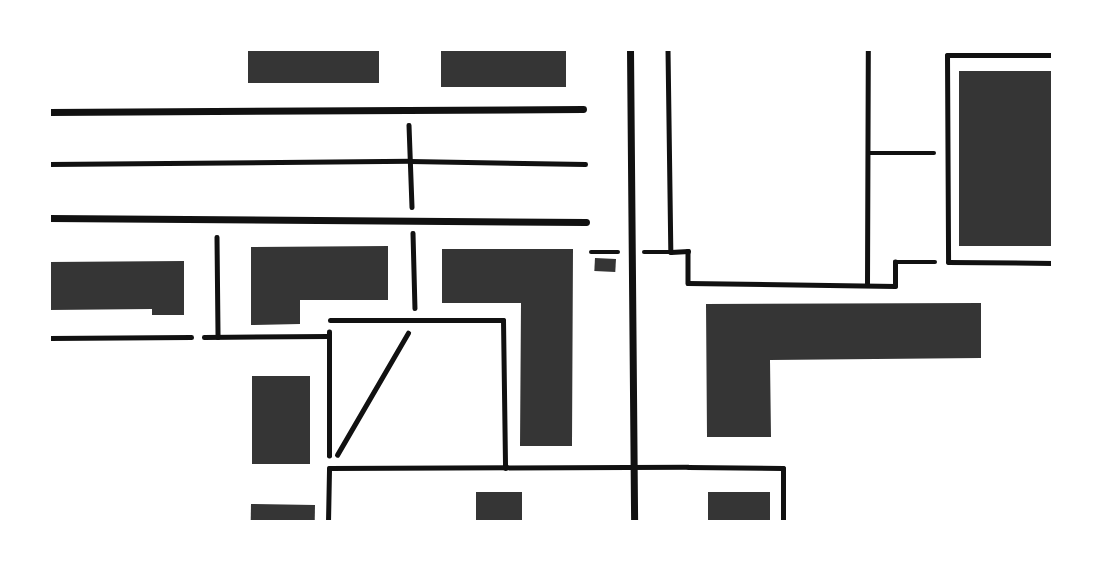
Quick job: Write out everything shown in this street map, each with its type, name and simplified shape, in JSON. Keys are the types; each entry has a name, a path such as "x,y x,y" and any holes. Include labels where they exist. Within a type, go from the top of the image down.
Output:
{"street":[{"path":"630,49 634,522"},
{"path":"49,112 583,109"},
{"path":"49,218 586,222"}],"lane":[{"path":"1053,55 947,55 948,262 1053,263"},
{"path":"330,320 503,320 505,468"},
{"path":"49,338 191,337"},
{"path":"328,522 329,468 783,468 783,522"}],"path":[{"path":"668,49 671,252 688,251 688,283 895,286 895,262 948,262"},
{"path":"867,285 868,49"},
{"path":"329,468 415,320 409,110"},
{"path":"868,153 947,153"},
{"path":"49,164 410,161 585,164"},
{"path":"217,237 218,337"},
{"path":"329,468 330,320"},
{"path":"191,337 329,336"}],"building":[{"path":"248,49 379,49 379,83 248,83"},
{"path":"441,49 566,49 566,87 441,87"},
{"path":"959,71 1053,71 1053,246 959,246"},
{"path":"388,246 388,300 300,300 300,324 251,325 251,247"},
{"path":"442,249 573,249 572,446 520,446 521,303 442,303"},
{"path":"595,258 616,259 615,272 594,271"},
{"path":"184,261 184,315 152,315 152,309 49,310 49,262"},
{"path":"981,303 981,358 770,360 771,437 707,437 706,304"},
{"path":"252,376 310,376 310,464 252,464"},
{"path":"476,492 522,492 522,522 476,522"},
{"path":"708,492 770,492 770,522 708,522"},
{"path":"251,504 315,505 315,522 251,522"}]}
